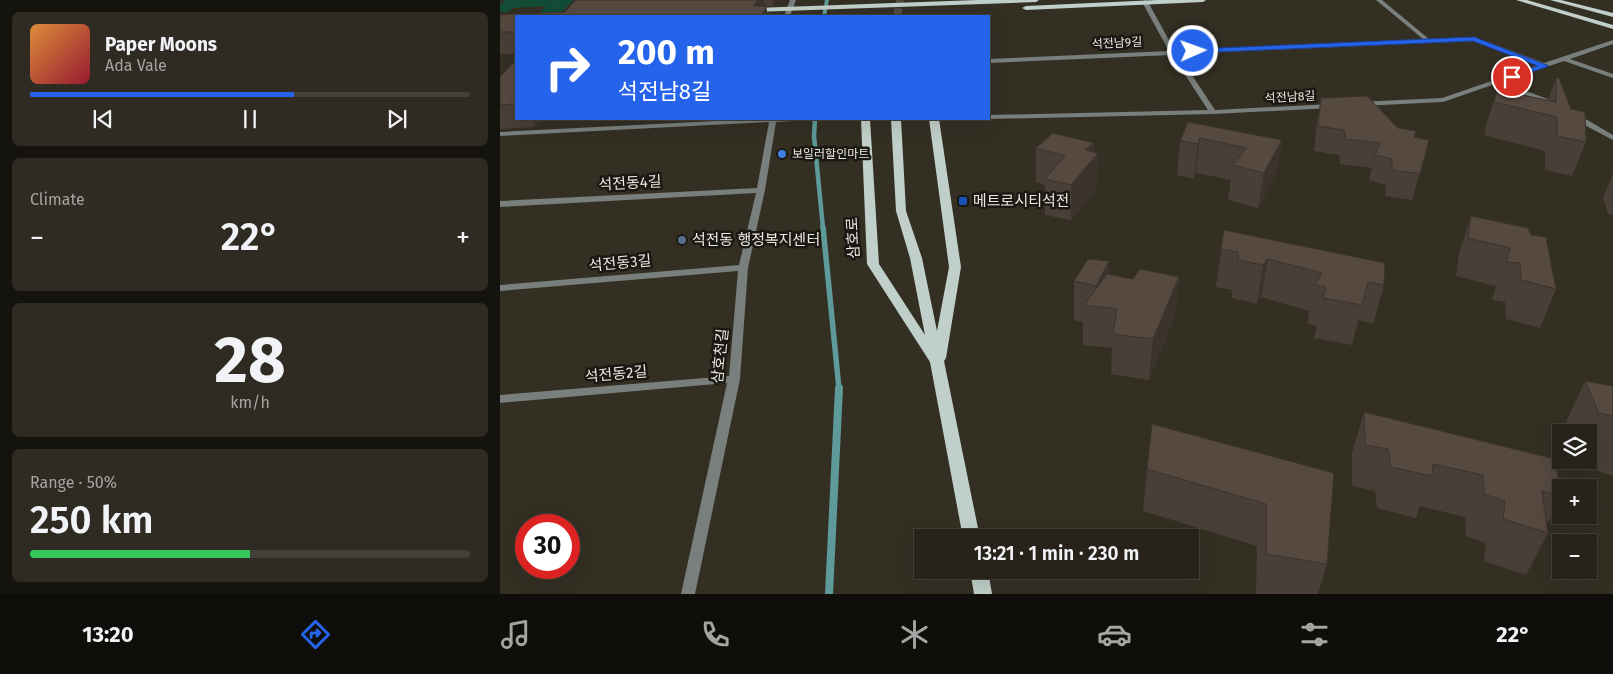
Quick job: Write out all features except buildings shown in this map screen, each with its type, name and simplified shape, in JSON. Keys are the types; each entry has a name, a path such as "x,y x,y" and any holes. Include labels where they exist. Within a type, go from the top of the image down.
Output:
{"main road":[{"path":"918,6 1036,0"},
{"path":"824,15 869,7 1203,0"},
{"path":"1519,0 1613,27"},
{"path":"1553,0 1613,15"},
{"path":"741,11 857,10"},
{"name":"삼호로","path":"865,120 873,264 938,365"},
{"name":"삼호로","path":"896,120 901,210 916,258 970,529"},
{"name":"삼호로","path":"934,120 955,267 938,365"},
{"path":"981,579 984,594"}],"street":[{"path":"791,11 794,0"},
{"path":"1379,0 1427,40"},
{"path":"1145,2 1173,52 1213,112"},
{"name":"석전남9길","path":"990,61 1474,39 1545,66"},
{"path":"1357,105 1443,100 1613,42"},
{"path":"1565,59 1613,76"},
{"path":"1495,82 1557,107"},
{"name":"석전남8길","path":"990,116 1213,112 1338,106"},
{"path":"1566,112 1613,138"},
{"path":"500,134 758,120"},
{"name":"삼호천길","path":"688,594 734,379 743,268 776,120"},
{"name":"석전동4길","path":"500,204 761,190"},
{"name":"석전동3길","path":"500,288 743,268"},
{"name":"석전동2길","path":"500,399 734,379"}],"green space":[{"path":"506,0 574,0 558,15 538,15 546,6 513,8 508,12 500,12 500,5"}],"waterway":[{"path":"824,15 827,0"},
{"path":"815,120 814,136 823,228"},
{"path":"823,227 839,389"},
{"path":"829,594 839,389"}],"tunnel":[{"path":"897,15 900,0"}],"place":[{"name":"보일러할인마트","path":"782,154"},
{"name":"메트로시티석전","path":"963,201"},
{"name":"석전동 행정복지센터","path":"682,240"}],"route":[{"path":"1193,51 1474,39 1545,66 1512,77"}]}
